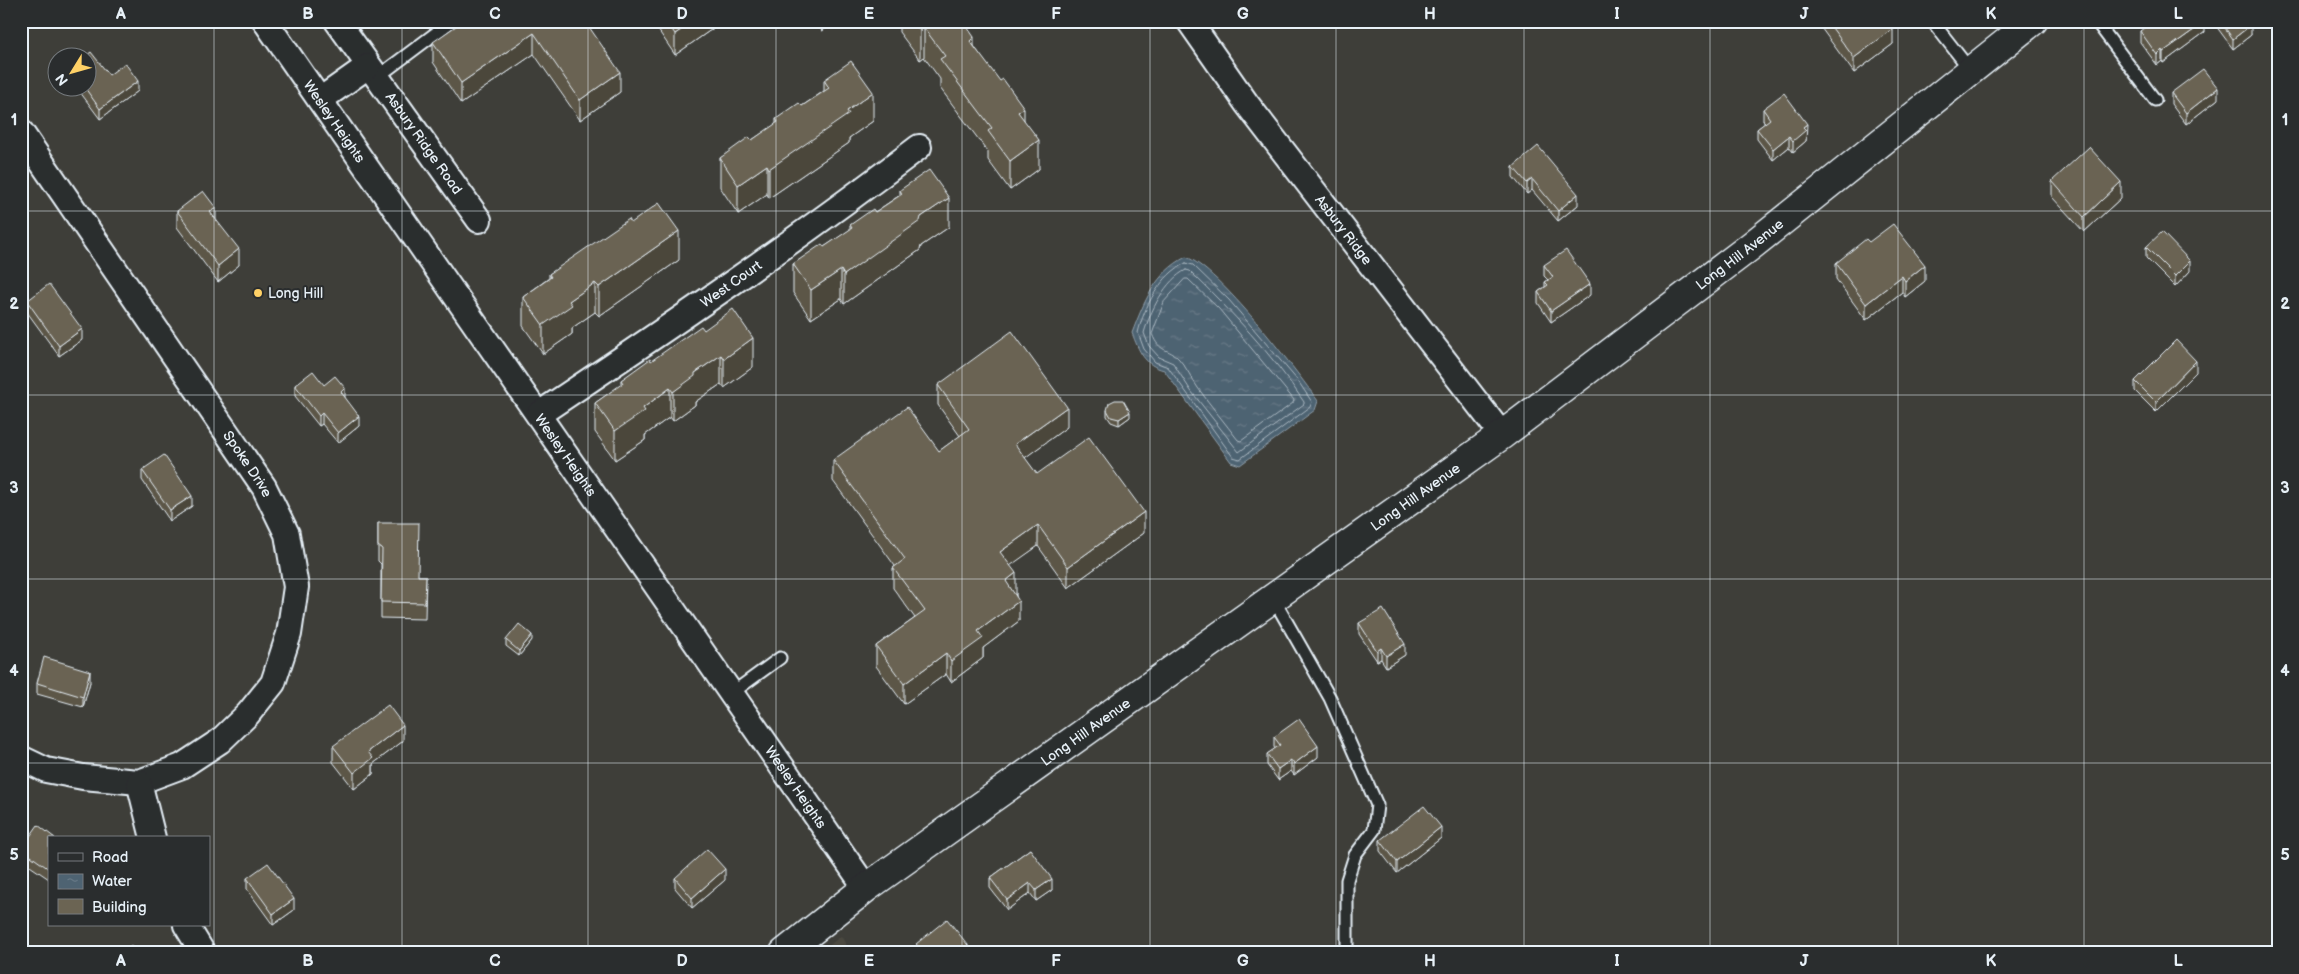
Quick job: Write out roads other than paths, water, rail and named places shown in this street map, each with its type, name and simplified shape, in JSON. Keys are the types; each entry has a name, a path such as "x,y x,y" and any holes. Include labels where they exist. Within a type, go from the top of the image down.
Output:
{"street":[{"name":"Wesley Heights","path":"265,21 866,888"},
{"name":"Asbury Ridge Road","path":"337,21 479,220"},
{"name":"Asbury Ridge","path":"1189,21 1247,104 1502,435"},
{"name":"Long Hill Avenue","path":"784,953 866,888 1502,435 1751,246 2033,21"},
{"path":"320,100 372,72"},
{"name":"Spoke Drive","path":"21,132 264,487 286,534 296,587 289,634 273,683 248,714 220,741 182,766 139,782 73,776 46,770 21,758"},
{"name":"West Court","path":"539,414 715,297 919,147"},
{"path":"139,782 152,836"},
{"path":"187,926 203,953"}],"lane":[{"path":"372,72 452,21"},
{"path":"1932,21 1971,71"},
{"path":"2096,21 2155,100"},
{"path":"1272,598 1330,698 1377,805 1374,830 1355,855 1346,880 1347,953"},
{"path":"732,693 780,658"}],"water":[{"path":"1186,257 1200,265 1236,299 1293,367 1318,401 1315,410 1240,465 1231,462 1164,370 1157,368 1147,361 1137,346 1132,333 1141,310 1158,280 1166,271"}],"place":[{"name":"Long Hill","path":"258,293"}]}
